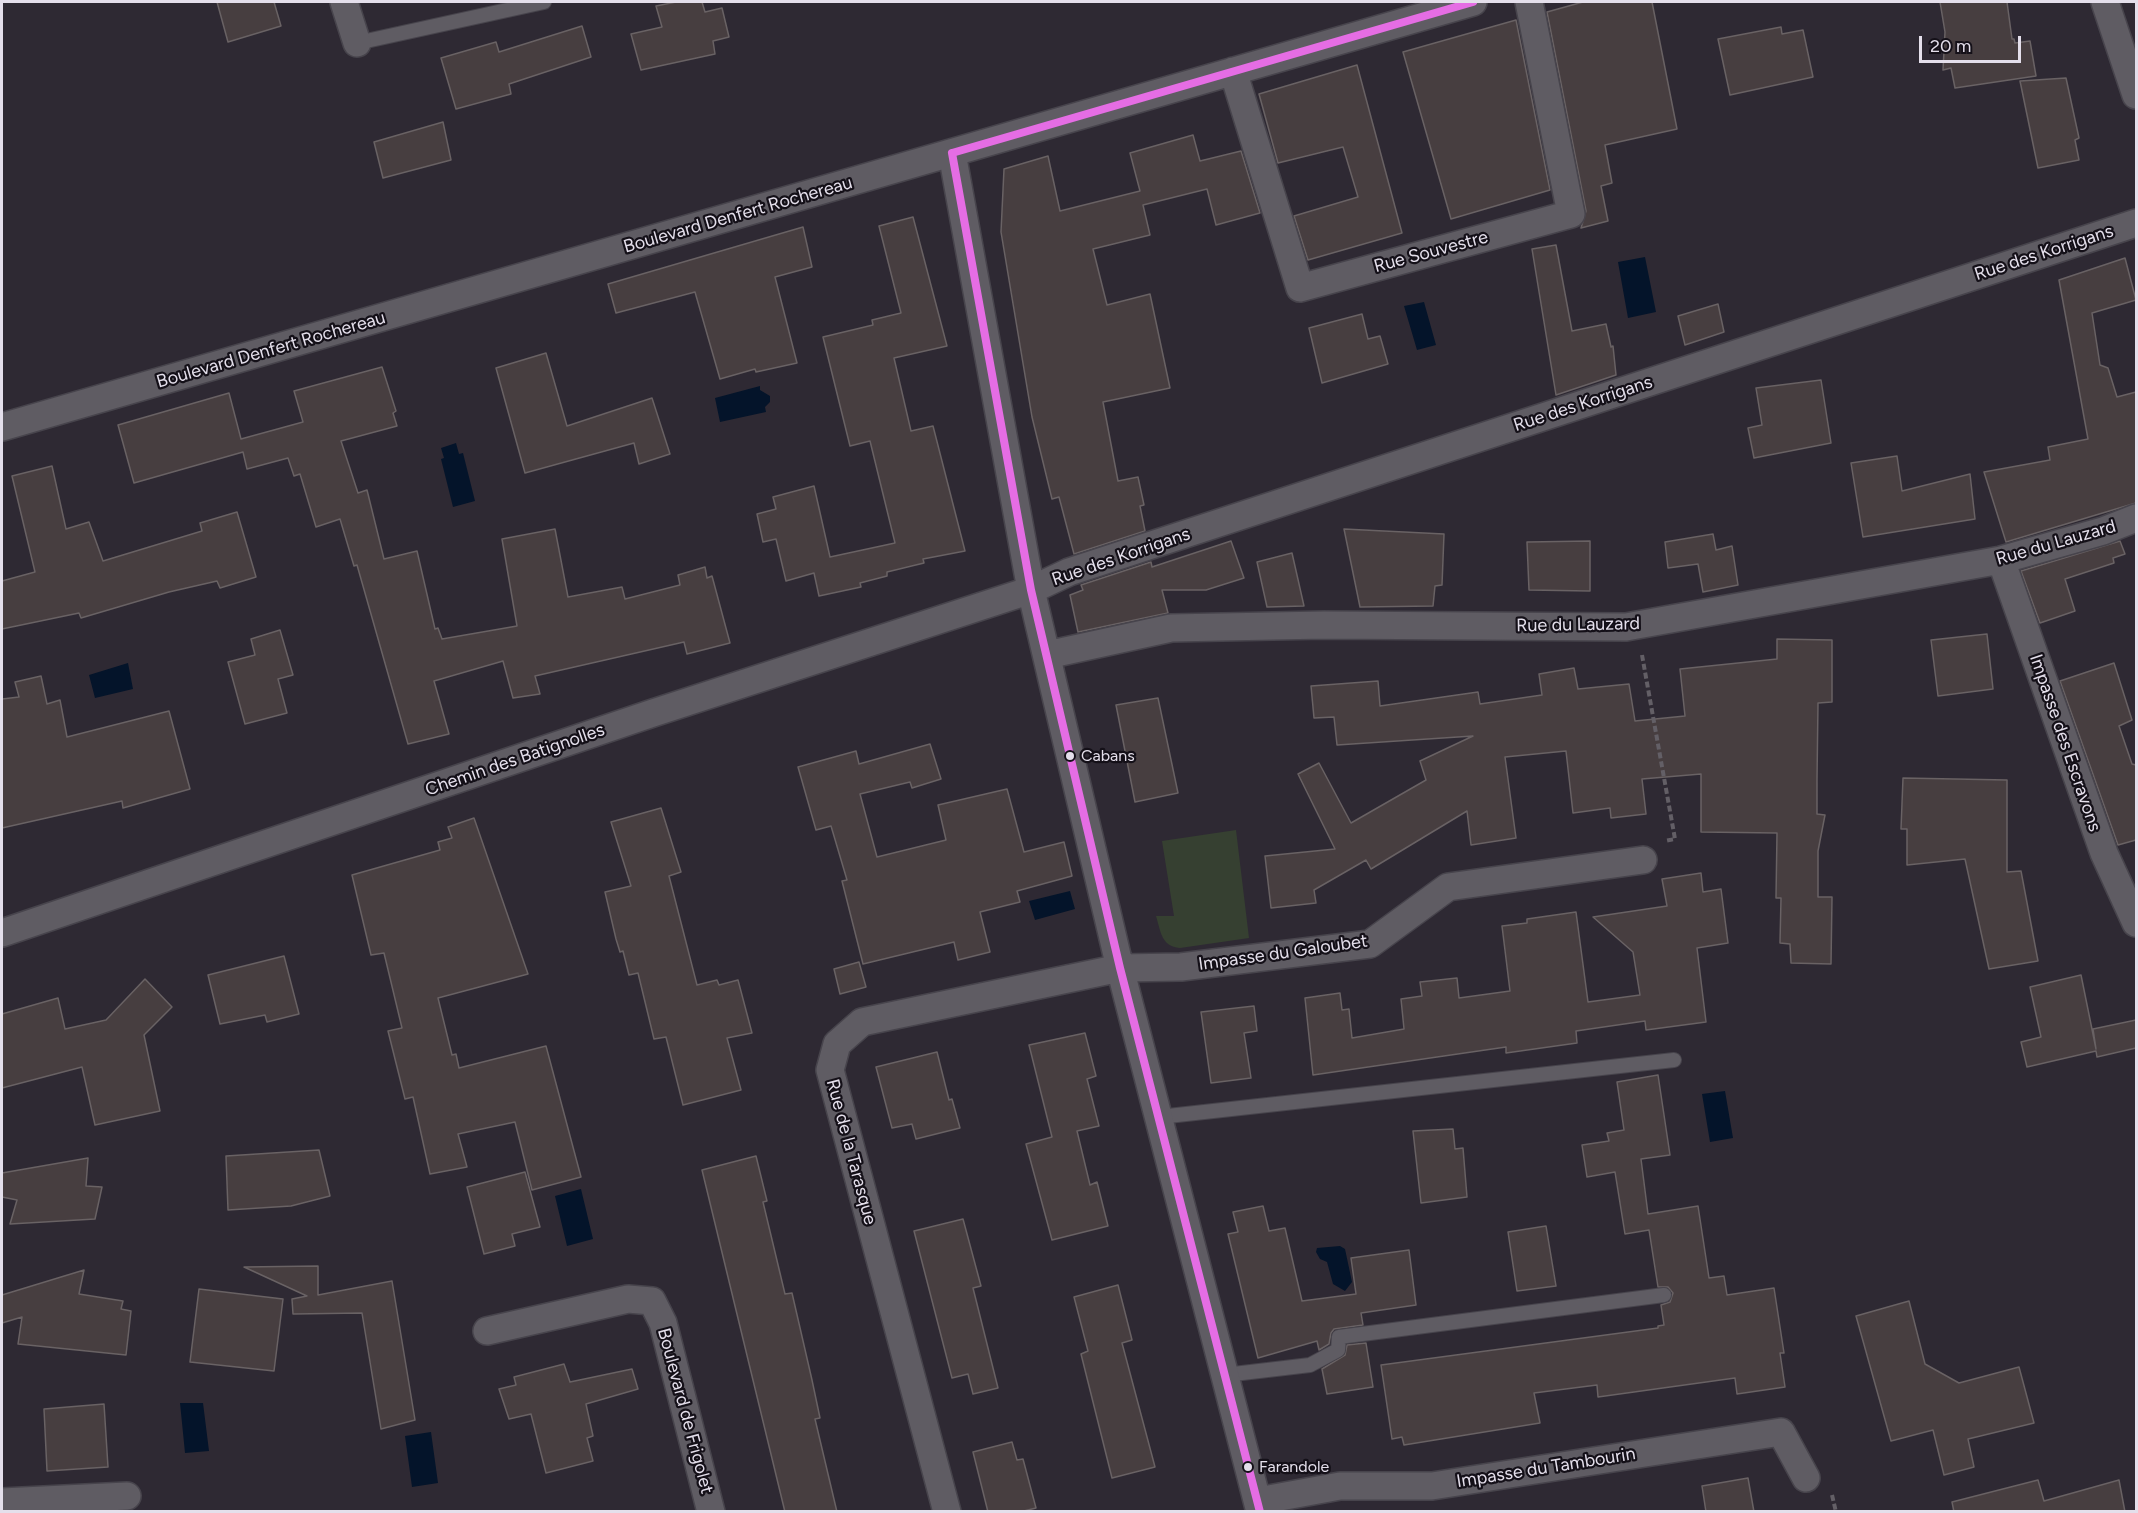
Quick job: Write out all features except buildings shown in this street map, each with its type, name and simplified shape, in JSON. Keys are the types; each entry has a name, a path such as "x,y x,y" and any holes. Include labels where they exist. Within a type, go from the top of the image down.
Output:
{"street":[{"path":"345,2 357,44"},
{"name":"Boulevard Denfert Rochereau","path":"2,427 1473,2"},
{"name":"Rue Souvestre","path":"1233,71 1300,288 1571,214 1529,2"},
{"path":"2105,2 2136,95"},
{"path":"952,153 1031,590 1120,968 1259,1506"},
{"name":"Rue des Korrigans","path":"1031,590 1070,572 2136,223"},
{"name":"Rue du Lauzard","path":"1047,655 1171,628 1324,625 1626,627 2001,560 2103,531 2136,518"},
{"name":"Impasse des Escravons","path":"2001,560 2104,853 2136,923"},
{"name":"Chemin des Batignolles","path":"2,933 653,713 1031,590"},
{"name":"Impasse du Galoubet","path":"1120,968 1181,967 1370,944 1448,887 1643,860"},
{"name":"Rue de la Tarasque","path":"947,1512 830,1070 837,1044 862,1022 1120,968"},
{"name":"Boulevard de Frigolet","path":"487,1331 628,1299 652,1301 663,1323 711,1512"},
{"name":"Impasse du Tambourin","path":"1259,1506 1340,1486 1432,1486 1781,1432 1806,1478"},
{"path":"2,1502 127,1496"}],"lane":[{"path":"357,44 544,2"},
{"path":"1159,1118 1674,1060"},
{"path":"1225,1375 1311,1365 1338,1350 1339,1338 1664,1295"}],"path":[{"path":"1636,625 1674,839 1645,847 1643,860"}],"green space":[{"path":"1236,830 1249,938 1174,947 1165,941 1156,916 1174,916 1162,841"}],"water":[{"path":"1645,257 1656,312 1628,318 1618,262"},
{"path":"1424,302 1436,345 1417,350 1404,306"},
{"path":"760,386 760,390 770,396 770,402 765,407 766,412 720,422 715,398"},
{"path":"456,443 459,454 463,453 475,501 453,507 441,459 444,458 441,448"},
{"path":"128,663 133,689 95,698 89,675"},
{"path":"1070,891 1075,909 1035,920 1029,901"},
{"path":"1725,1091 1733,1138 1710,1142 1702,1094"},
{"path":"581,1189 593,1239 567,1246 555,1196"},
{"path":"1340,1246 1345,1249 1352,1282 1345,1291 1333,1284 1327,1262 1320,1259 1316,1252 1317,1248"},
{"path":"180,1403 203,1403 209,1451 185,1453"},
{"path":"431,1432 438,1483 412,1487 405,1436"}],"transit line":[{"path":"952,153 1473,2"},
{"path":"952,153 1031,590 1120,968 1260,1512"}],"place":[{"name":"Cabans","path":"1070,756"},
{"name":"Farandole","path":"1248,1467"}]}
